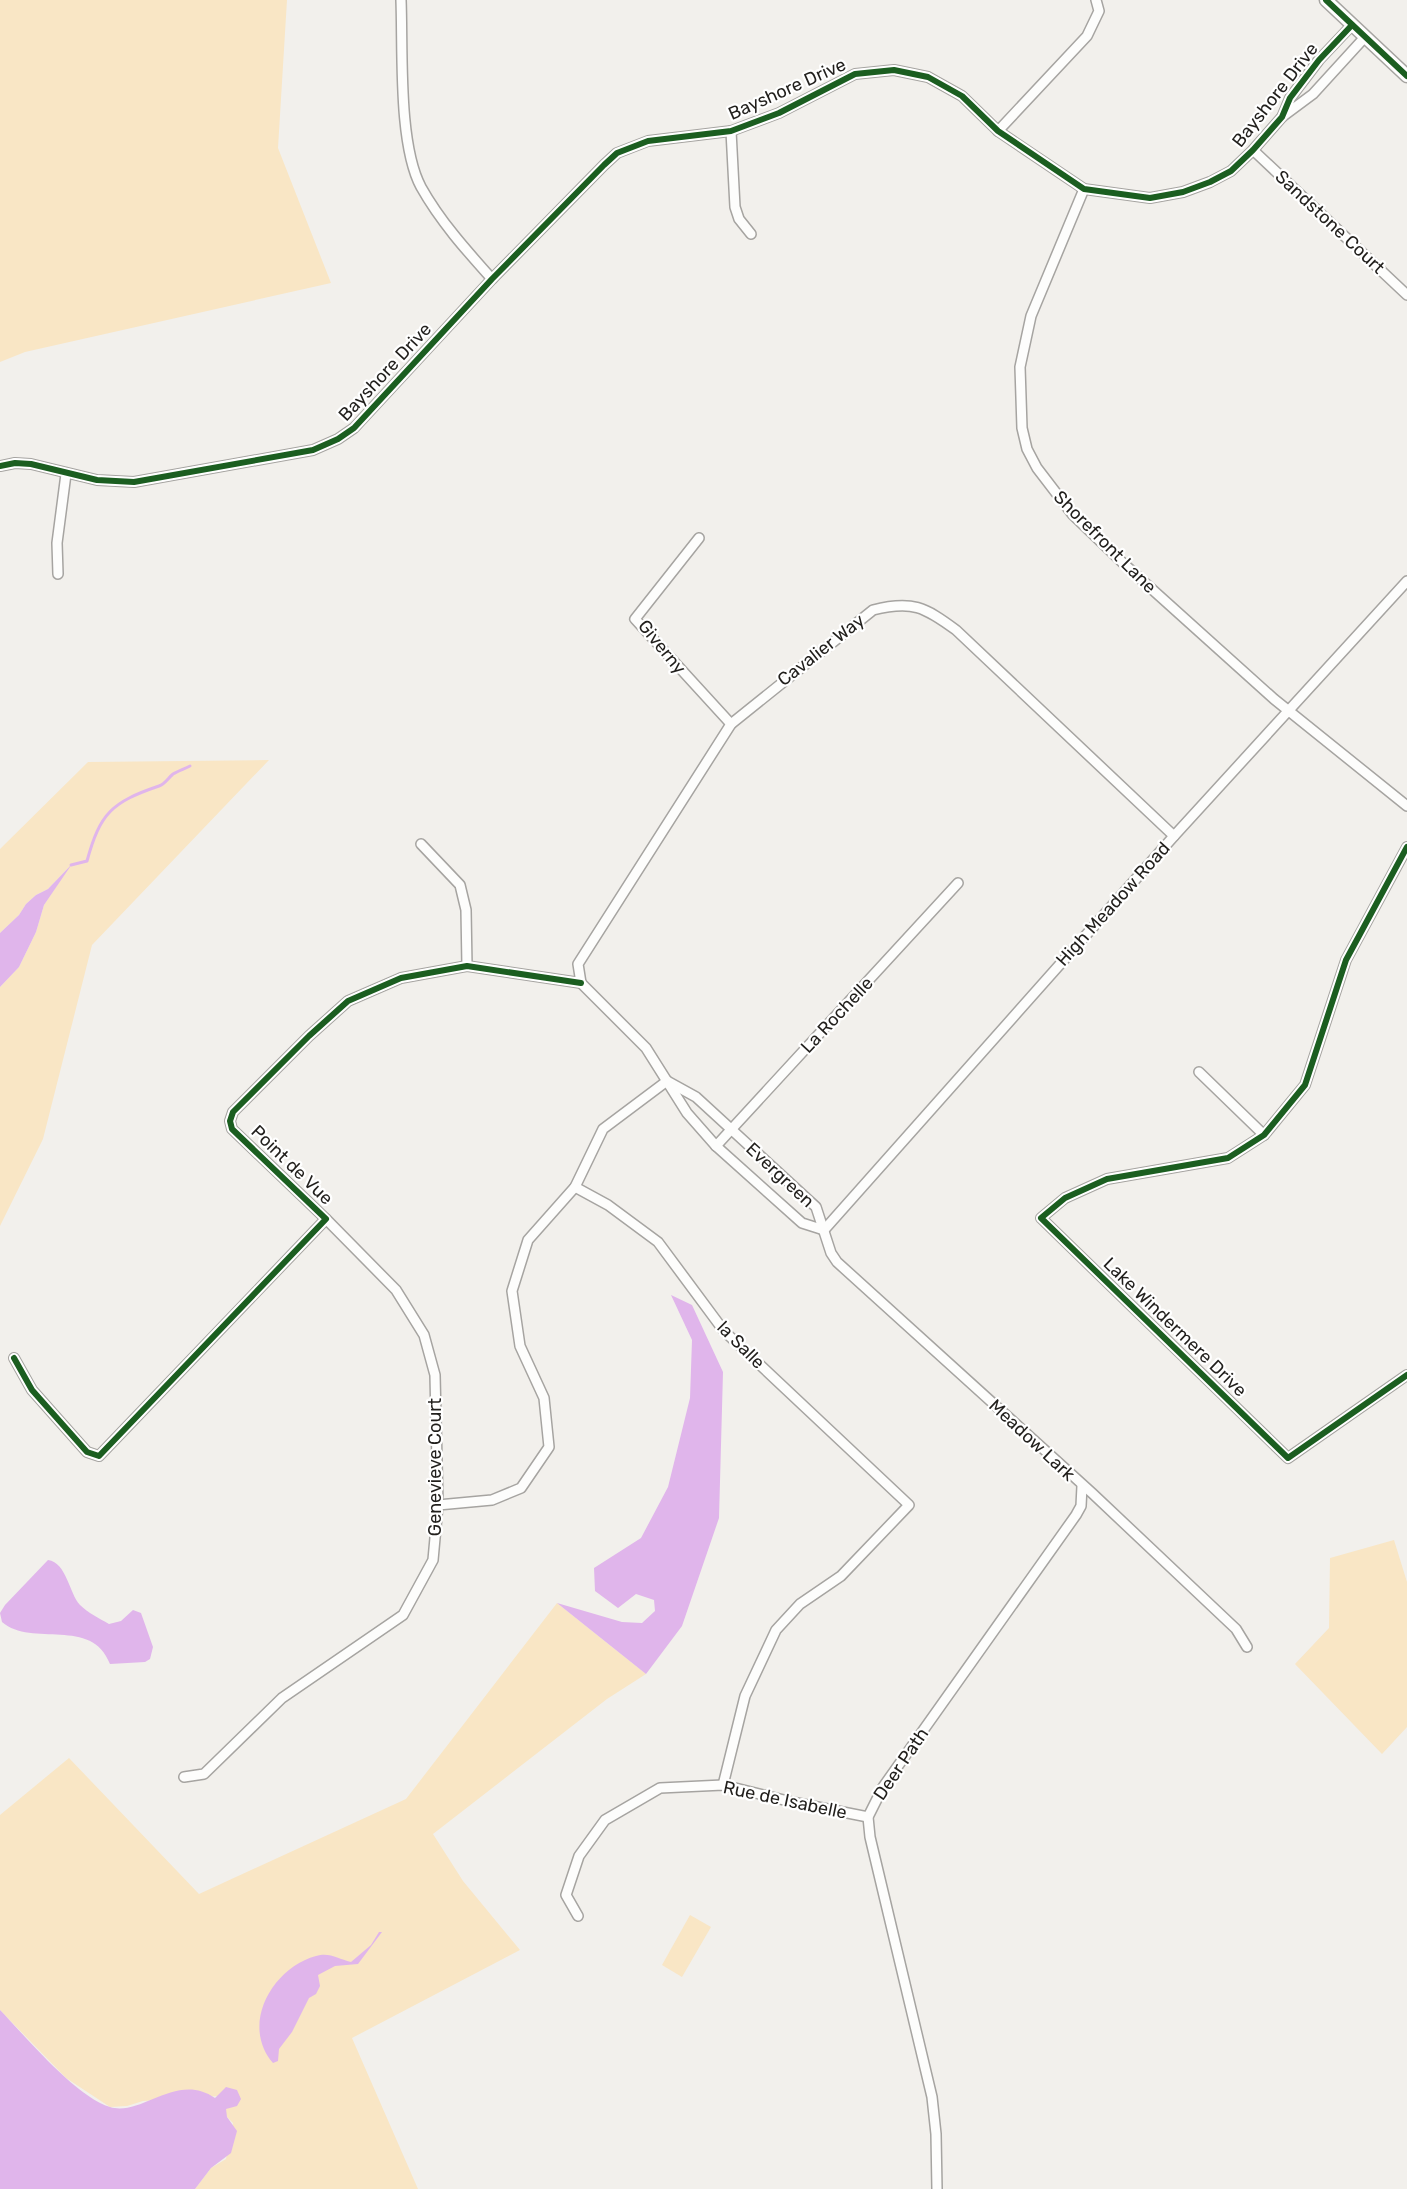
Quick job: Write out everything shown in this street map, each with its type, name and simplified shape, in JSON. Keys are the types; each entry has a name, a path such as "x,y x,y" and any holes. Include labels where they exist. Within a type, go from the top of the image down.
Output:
{"street":[{"path":"401,0 406,114 413,168 421,187 452,234 492,279"},
{"path":"999,131 1088,36 1099,11 1096,0"},
{"path":"1326,0 1407,76"},
{"name":"Bayshore Drive","path":"1282,117 1290,98 1319,60 1352,25"},
{"name":"Bayshore Drive","path":"0,466 15,463 31,464 97,480 134,482 313,450 338,440 354,428 492,279 617,153 670,136 731,130 779,113 855,74 894,70 928,76 962,96 999,131 1084,189 1150,198 1183,192 1231,171 1282,117 1313,94 1365,37"},
{"path":"731,130 735,207 739,219 751,234"},
{"name":"Sandstone Court","path":"1253,150 1407,295"},
{"name":"Shorefront Lane","path":"1084,189 1031,316 1026,335 1020,367 1022,428 1027,449 1037,468 1073,515 1128,569 1260,686 1407,806"},
{"path":"58,574 57,543 66,474"},
{"name":"Giverny","path":"699,538 635,619 731,724"},
{"name":"High Meadow Road","path":"824,1230 1174,836 1407,582"},
{"name":"Cavalier Way","path":"581,983 578,964 731,724 873,610 898,603 927,609 956,630 1174,836"},
{"path":"421,844 460,885 466,910 467,966"},
{"path":"1199,1072 1264,1136 1305,1085 1346,960 1407,847"},
{"name":"La Rochelle","path":"716,1146 958,884"},
{"name":"Point de Vue","path":"14,1358 32,1390 87,1452 99,1456 326,1219 232,1129 230,1121 233,1112 309,1036 348,1001 414,974 467,966 581,983"},
{"name":"Evergreen","path":"581,983 646,1048 687,1113 716,1146 802,1223 824,1230"},
{"path":"438,1504 492,1500 521,1488 549,1447 544,1398 520,1346 512,1291 528,1240 575,1187 603,1129 667,1081"},
{"name":"Evergreen","path":"667,1081 696,1097 816,1207 824,1230"},
{"name":"Lake Windermere Drive","path":"1264,1136 1228,1158 1107,1179 1065,1198 1041,1218 1288,1458 1407,1375"},
{"name":"la Salle","path":"575,1187 608,1205 658,1242 724,1330 909,1505 841,1576 800,1604 776,1630 745,1696 723,1785"},
{"name":"Genevieve Court","path":"184,1778 204,1774 282,1698 403,1615 433,1560 438,1504 435,1375 424,1335 396,1290 326,1219"},
{"name":"Meadow Lark","path":"824,1230 831,1253 837,1262 1236,1629 1247,1647"},
{"name":"Deer Path","path":"938,2189 932,2097 870,1837 868,1817 883,1787 1076,1515 1081,1506 1082,1486"},
{"name":"Rue de Isabelle","path":"578,1916 566,1895 579,1856 605,1820 660,1788 723,1785 868,1817"}],"shaded area":[{"path":"0,0 287,0 278,148 331,283 25,352 0,362"},
{"path":"269,760 92,945 43,1139 0,1226 0,987 19,967 36,932 44,905 69,867 48,889 36,895 26,904 19,915 0,933 0,849 88,762"},
{"path":"72,864 44,905 36,932 19,967 0,987 0,933 19,915 26,904 36,895 48,889"},
{"path":"671,1295 692,1305 723,1372 719,1518 682,1626 646,1674 557,1603 622,1622 642,1623 655,1611 654,1600 636,1594 618,1608 595,1591 594,1568 641,1538 668,1487 690,1398 692,1340"},
{"path":"1394,1540 1407,1582 1407,1727 1382,1754 1295,1664 1329,1628 1330,1558"},
{"path":"48,1560 54,1562 64,1572 80,1605 109,1624 121,1621 133,1610 141,1613 153,1647 150,1659 145,1662 110,1664 101,1649 90,1641 76,1636 29,1633 2,1622 0,1613 5,1605"},
{"path":"557,1603 646,1674 607,1699 433,1834 463,1881 520,1950 352,2038 418,2189 195,2189 211,2168 226,2159 233,2123 227,2117 219,2096 143,2101 127,2106 110,2107 66,2078 0,2010 0,1815 69,1758 199,1894 406,1799"},
{"path":"690,1915 711,1927 682,1977 662,1965"},
{"path":"379,1932 382,1932 358,1964 335,1966 318,1975 320,1986 316,1994 309,1998 292,2032 279,2049 278,2061 273,2063 264,2048 260,2032 261,2016 274,1985 300,1962 316,1956 330,1955 351,1962 371,1945"},
{"path":"0,2010 67,2079 97,2101 110,2107 134,2106 187,2089 201,2091 215,2098 226,2087 237,2090 241,2099 237,2106 226,2109 227,2117 237,2131 231,2153 211,2168 195,2189 0,2189"}],"waterway":[{"path":"71,865 87,861 103,820 119,804 161,785 173,774 190,766"}],"cycle path":[{"path":"1326,0 1407,76"},
{"path":"0,466 15,463 31,464 97,480 134,482 313,450 338,439 354,428 492,279 604,165 617,153 648,141 731,131 779,113 855,74 894,70 928,77 962,96 998,131 1084,189 1150,198 1183,192 1231,171 1282,117 1290,98 1319,60 1352,25"},
{"path":"1407,847 1346,960 1305,1085 1264,1135 1228,1158 1107,1179 1065,1198 1041,1218 1288,1458 1407,1375"},
{"path":"14,1358 32,1390 87,1452 99,1456 326,1219 232,1129 230,1121 233,1112 309,1036 348,1001 401,978 467,966 581,983"}]}
